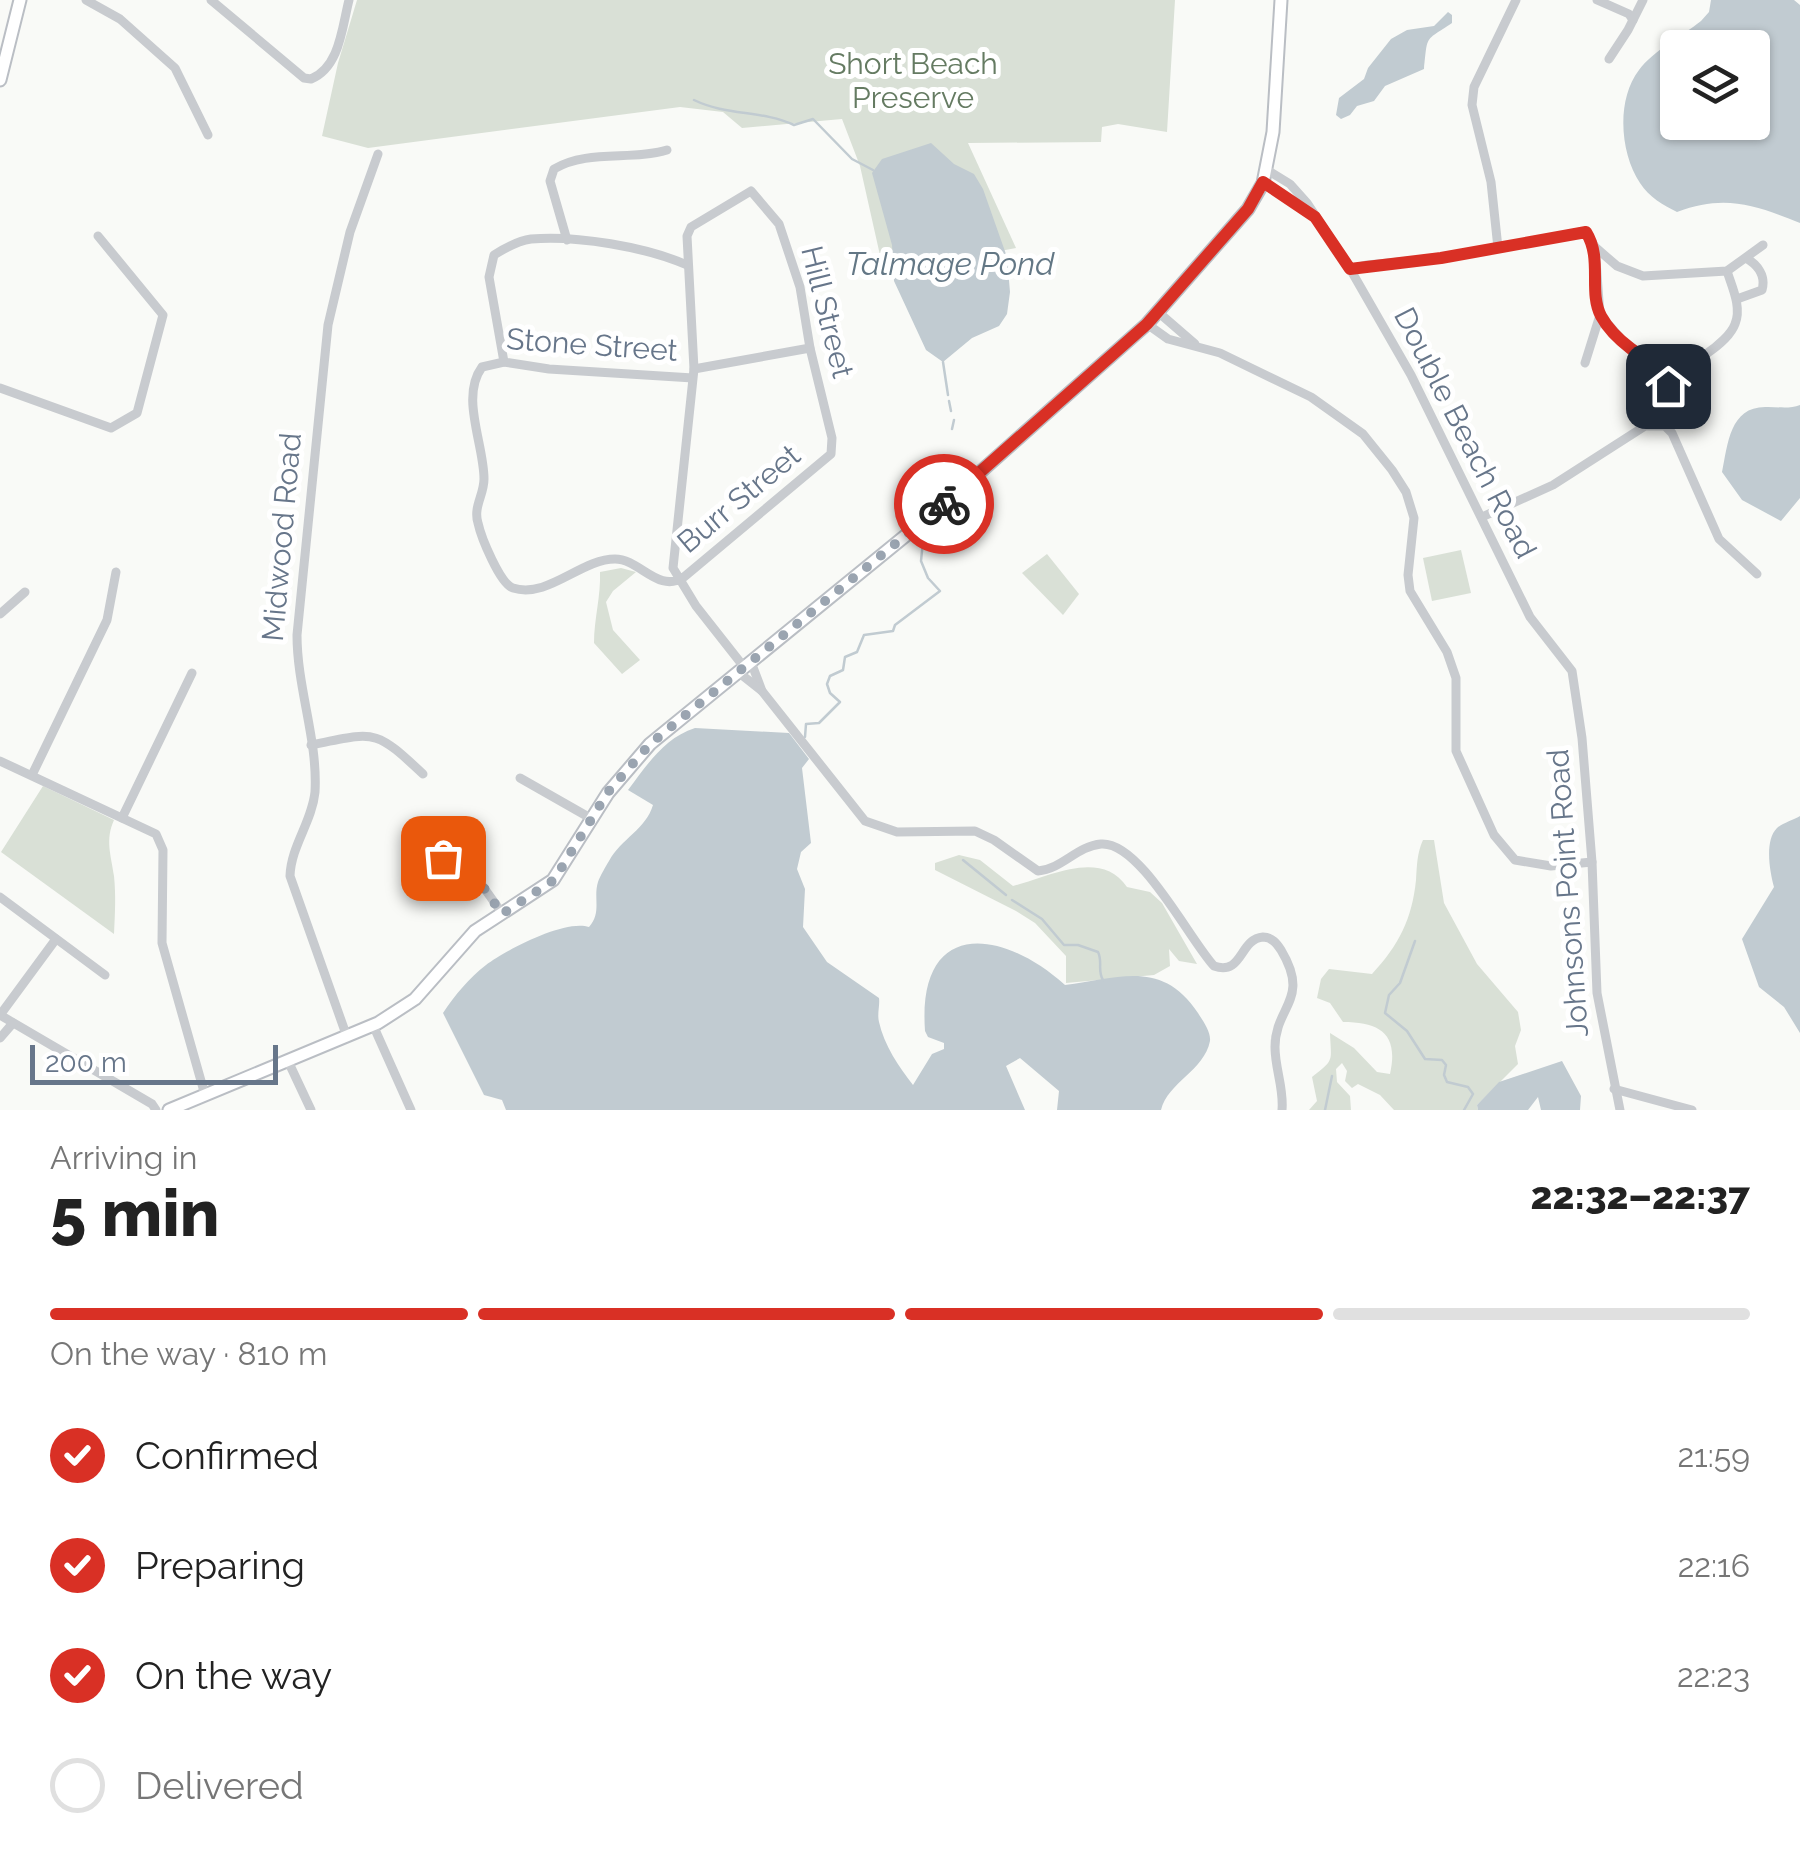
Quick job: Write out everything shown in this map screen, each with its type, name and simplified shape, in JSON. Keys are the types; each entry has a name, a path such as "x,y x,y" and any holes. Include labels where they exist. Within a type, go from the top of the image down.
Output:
{"main road":[{"path":"0,80 20,0"},
{"path":"169,1110 187,1107 205,1095 373,1025 416,999 466,939 551,883 613,785 640,754 941,507 1147,324 1248,209 1265,176 1273,132 1281,0"}],"street":[{"path":"86,0 120,18 176,68 208,135"},
{"path":"211,0 304,78 312,78 320,75 332,59 349,0"},
{"path":"1498,248 1491,182 1472,104 1474,87 1516,0"},
{"path":"1596,0 1630,14 1634,20"},
{"path":"1609,59 1643,0"},
{"path":"568,240 550,181 554,168 584,160 624,154 648,156 667,150"},
{"name":"Midwood Road","path":"346,1037 290,876 290,864 314,796 312,745 298,673 297,635 322,376 336,282 378,154"},
{"name":"Double Beach Road","path":"1265,176 1315,217 1350,269 1411,375 1530,617 1572,670"},
{"name":"Hill Street","path":"687,265 687,236 691,227 752,190 783,233 782,241 800,287 832,438 831,454"},
{"path":"1350,269 1586,232 1595,247 1617,266 1643,276 1727,271 1763,246"},
{"path":"0,388 111,428 138,413 162,315 98,236"},
{"path":"504,362 488,277 494,255 518,242 568,240 647,250 687,265 693,373 681,504 672,556 678,581 865,821 897,832 975,831 1038,870 1055,866 1097,844 1118,847 1132,857 1164,894 1214,966 1232,967 1256,940 1265,937 1274,941 1286,959 1294,984 1275,1046 1282,1110"},
{"path":"1585,363 1600,315 1595,247"},
{"path":"1737,299 1762,290 1764,284 1756,264 1746,258"},
{"path":"1600,315 1647,362 1669,370 1688,365 1727,336 1736,323 1737,299 1727,271"},
{"path":"1158,312 1195,344"},
{"path":"1147,324 1168,339 1195,344 1246,364 1340,414 1364,434 1406,492 1414,518 1410,591 1452,663 1456,752 1494,835 1515,860 1551,866 1592,862"},
{"name":"Stone Street","path":"678,581 663,582 629,562 616,559 530,588 515,590 505,584 478,526 476,511 484,477 472,385 482,367 504,362 549,368 693,373 810,348"},
{"path":"1668,386 1669,370"},
{"path":"1482,517 1553,485 1636,431 1656,424 1672,432 1719,539 1756,574"},
{"name":"Burr Street","path":"678,581 831,454"},
{"path":"32,774 107,620 116,572"},
{"path":"0,614 25,592"},
{"path":"744,667 762,690"},
{"name":"Johnsons Point Road","path":"1572,670 1592,862 1598,993 1620,1110"},
{"path":"122,818 192,673"},
{"path":"312,745 368,734 390,743 423,774"},
{"path":"0,760 156,834 163,850 162,943 205,1095"},
{"path":"520,778 592,819"},
{"path":"422,850 468,867 502,914"},
{"path":"0,897 105,976"},
{"path":"56,938 0,1015 156,1110"},
{"path":"0,1038 12,1023"},
{"path":"373,1025 411,1110"},
{"path":"288,1061 311,1110"},
{"path":"1614,1089 1692,1110"}],"green space":[{"name":"Short Beach Preserve","path":"357,0 1175,0 1167,132 1118,124 1102,127 1101,142 968,143 1016,248 884,273 860,166 842,119 742,128 723,112 680,107 368,148 322,136"},
{"path":"1461,550 1471,593 1432,601 1423,558"},
{"path":"1047,554 1079,594 1063,615 1022,573"},
{"path":"621,568 636,572 606,602 613,630 640,660 622,674 594,643 600,572"},
{"path":"43,786 114,820 109,841 115,883 114,934 1,852"},
{"path":"1423,840 1434,840 1444,903 1477,964 1518,1012 1518,1064 1477,1105 1478,1110 1394,1110 1380,1095 1358,1084 1352,1088 1345,1081 1347,1071 1342,1063 1336,1069 1337,1082 1350,1096 1351,1110 1309,1110 1317,1101 1312,1077 1330,1059 1330,1033 1354,1048 1377,1072 1390,1074 1392,1049 1384,1033 1367,1024 1343,1022 1330,1003 1317,998 1321,979 1329,969 1372,974 1390,953 1411,907"},
{"path":"959,855 980,860 1013,886 1073,869 1103,869 1127,887 1150,892 1162,903 1197,964 1179,961 1169,949 1170,966 1154,975 1066,983 1066,956 1035,923 935,870 935,863"}],"water":[{"path":"1711,0 1794,0 1800,5 1800,223 1740,204 1710,204 1677,212 1648,192 1633,171 1623,126 1627,96 1639,70 1660,50 1660,140 1770,140 1770,30 1688,30 1709,12"},
{"path":"1448,12 1452,23 1429,40 1424,69 1385,86 1374,101 1357,106 1350,115 1341,119 1336,115 1339,98 1364,79 1391,39 1407,30 1434,26"},
{"name":"Talmage Pond","path":"931,143 954,164 974,174 983,189 1007,257 1010,292 1007,314 999,326 972,338 943,362 926,350 894,281 892,245 872,173 882,159"},
{"path":"1800,405 1800,498 1781,521 1742,500 1722,472 1733,428 1746,412"},
{"path":"695,728 789,733 809,759 802,768 811,843 801,852 797,869 805,889 803,927 827,962 879,998 878,1019 884,1039 913,1085 932,1054 944,1049 944,1043 928,1037 925,1031 926,994 934,968 949,952 968,944 1015,952 1065,985 1139,976 1170,985 1184,996 1208,1030 1210,1041 1201,1060 1171,1092 1161,1110 1057,1110 1059,1091 1020,1058 1006,1066 1025,1110 506,1110 502,1100 484,1095 443,1013 474,975 507,952 566,927 589,927 595,916 602,874 614,853 645,821 653,805 628,790 665,745"},
{"path":"1800,816 1800,1033 1784,1007 1759,987 1742,939 1774,887 1769,857 1773,834 1779,826"},
{"path":"1562,1061 1581,1096 1580,1110 1541,1110 1538,1097 1528,1110 1478,1110 1477,1105 1499,1082"}],"waterway":[{"path":"694,100 794,125 813,119 852,159 873,170"},
{"path":"943,362 948,395"},
{"path":"949,401 951,411"},
{"path":"952,429 954,420"},
{"path":"805,737 806,724 819,723 840,702 827,684 830,676 843,670 845,657 857,652 864,635 893,631 895,625 940,591 928,578 921,561 923,541"},
{"path":"963,860 1006,895"},
{"path":"1012,900 1042,919 1064,945 1098,952 1103,980"},
{"path":"1415,941 1400,983 1389,995 1385,1013 1407,1031 1425,1059 1442,1060 1447,1082 1468,1087 1473,1094 1464,1110"},
{"path":"1325,1110 1332,1076"}],"way so far":[{"path":"443,858 470,868 502,914 544,888 561,870 613,785 650,744 944,504"}],"route":[{"path":"944,504 1147,324 1248,209 1263,182 1315,217 1350,269 1441,258 1586,232 1595,247 1600,315 1634,352 1669,370 1668,386"}]}
